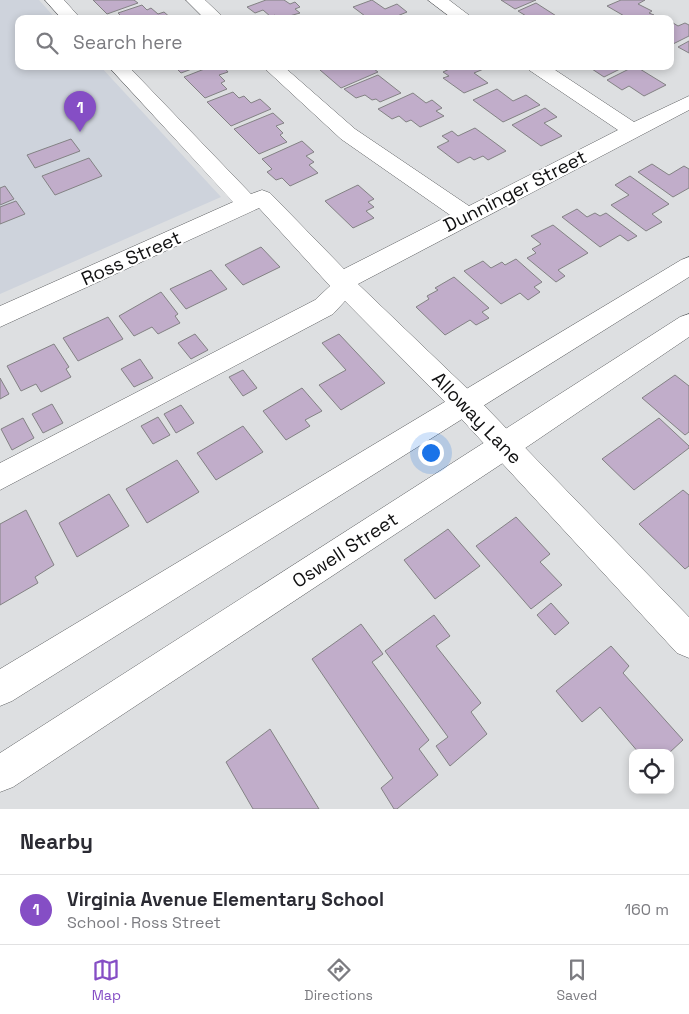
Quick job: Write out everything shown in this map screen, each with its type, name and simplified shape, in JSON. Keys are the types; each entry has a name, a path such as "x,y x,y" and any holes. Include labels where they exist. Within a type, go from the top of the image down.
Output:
{"street":[{"path":"54,0 68,15"},
{"path":"195,0 212,15"},
{"path":"437,0 459,15"},
{"name":"Alloway Lane","path":"121,70 255,202 343,283 464,404 689,641"},
{"path":"276,70 348,134 467,216"},
{"path":"542,70 632,130"},
{"name":"Dunninger Street","path":"0,477 324,307 343,283 467,216 689,102"},
{"name":"Ross Street","path":"0,317 255,202"},
{"path":"0,689 689,266"},
{"name":"Oswell Street","path":"0,774 505,446 689,324"}],"shaded area":[{"path":"0,0 39,0 52,15 15,15 15,70 104,70 221,197 0,294"}],"building":[{"path":"93,0 134,0 138,3 107,14"},
{"path":"266,0 284,0 290,4 295,2 300,7 295,9 300,13 293,15 269,15 263,10 255,13 247,7"},
{"path":"372,0 385,9 397,4 407,12 400,15 364,15 353,7"},
{"path":"501,0 536,0 515,9"},
{"path":"621,0 645,0 638,4 652,11 649,13 654,15 623,15 607,6"},
{"path":"536,3 555,15 524,15 518,11"},
{"path":"142,5 147,10 151,8 158,14 164,12 167,15 120,15 118,13"},
{"path":"685,23 689,25 689,36 674,44 674,24 678,26"},
{"path":"689,41 689,53 678,47"},
{"path":"178,70 189,70 181,73"},
{"path":"202,70 226,70 228,72 219,75 225,81 221,83 227,89 205,98 184,77"},
{"path":"320,70 375,70 378,72 341,88"},
{"path":"447,70 481,70 474,73 488,83 464,93 443,78 449,76 443,72"},
{"path":"594,70 618,70 604,77"},
{"path":"627,70 642,70 666,85 644,96 629,86 622,90 607,80"},
{"path":"378,75 401,93 380,102 376,99 372,100 365,95 356,98 344,89"},
{"path":"497,89 513,101 526,95 540,105 503,122 473,100"},
{"path":"233,92 239,98 244,96 251,103 260,99 271,109 231,126 207,102"},
{"path":"413,93 426,103 432,100 442,108 436,111 444,116 420,127 411,120 406,122 399,116 392,119 378,109"},
{"path":"545,108 557,117 544,123 562,136 541,146 512,125"},
{"path":"273,113 284,123 276,126 283,133 280,135 287,142 259,154 234,129"},
{"path":"475,128 506,151 488,160 483,156 474,160 470,157 458,163 437,147 449,141 442,136 452,131 458,136"},
{"path":"71,139 80,151 35,168 27,155"},
{"path":"302,141 314,152 306,156 314,162 309,165 318,173 290,186 282,178 276,180 267,172 272,169 262,159"},
{"path":"89,158 102,176 55,195 42,176"},
{"path":"652,164 669,175 684,166 689,169 689,188 673,197 638,172"},
{"path":"630,176 669,204 652,214 662,222 646,231 611,205 629,195 615,185"},
{"path":"358,185 374,199 368,202 374,207 366,211 374,218 353,228 325,201"},
{"path":"5,186 14,199 0,205 0,188"},
{"path":"16,201 25,214 0,224 0,207"},
{"path":"577,209 587,217 595,213 600,216 606,213 637,236 628,241 620,235 600,247 562,217"},
{"path":"553,225 588,253 558,270 565,276 556,282 527,258 536,253 532,249 541,244 531,236"},
{"path":"261,247 280,267 243,285 225,265"},
{"path":"516,259 542,282 534,287 540,292 528,300 520,293 501,304 464,271 483,261 491,268 502,262 505,265"},
{"path":"211,270 227,289 186,309 170,289"},
{"path":"454,277 489,308 482,312 489,318 476,325 470,320 445,335 416,307 429,299 427,296 438,290 435,288"},
{"path":"161,292 178,314 175,316 180,323 158,334 152,327 134,336 119,316"},
{"path":"108,317 123,339 78,361 63,338"},
{"path":"195,334 208,350 191,359 178,343"},
{"path":"339,334 385,383 341,410 319,385 346,370 322,343"},
{"path":"54,344 69,367 66,369 71,377 41,392 36,384 21,391 7,366"},
{"path":"140,359 153,378 134,387 121,369"},
{"path":"243,370 257,388 243,396 229,377"},
{"path":"675,375 689,386 689,432 685,435 642,398"},
{"path":"0,378 9,394 0,399"},
{"path":"302,388 322,411 305,420 310,426 286,440 263,411"},
{"path":"52,404 63,423 43,433 32,414"},
{"path":"181,405 194,423 176,433 164,414"},
{"path":"158,417 170,435 153,444 141,426"},
{"path":"23,418 34,438 12,450 1,429"},
{"path":"659,418 689,448 634,490 602,459"},
{"path":"243,426 263,452 216,480 197,453"},
{"path":"177,460 199,492 147,523 126,489"},
{"path":"683,490 689,495 689,566 685,569 639,524"},
{"path":"109,494 129,526 77,557 59,523"},
{"path":"26,510 54,565 35,577 38,583 0,605 0,524"},
{"path":"516,517 550,554 540,562 562,585 531,609 476,546"},
{"path":"448,529 480,566 435,599 404,560"},
{"path":"551,603 569,623 555,635 537,615"},
{"path":"434,615 450,636 436,646 481,703 471,712 487,734 450,766 436,746 448,737 385,651"},
{"path":"361,624 383,654 372,662 429,740 419,749 438,775 397,809 394,809 381,788 393,778 312,659"},
{"path":"611,646 629,666 623,673 683,740 673,749 636,749 600,707 582,722 556,691"},
{"path":"270,729 319,809 253,809 226,762"}],"place":[{"name":"Virginia Avenue Elementary School","path":"80,132"}]}
